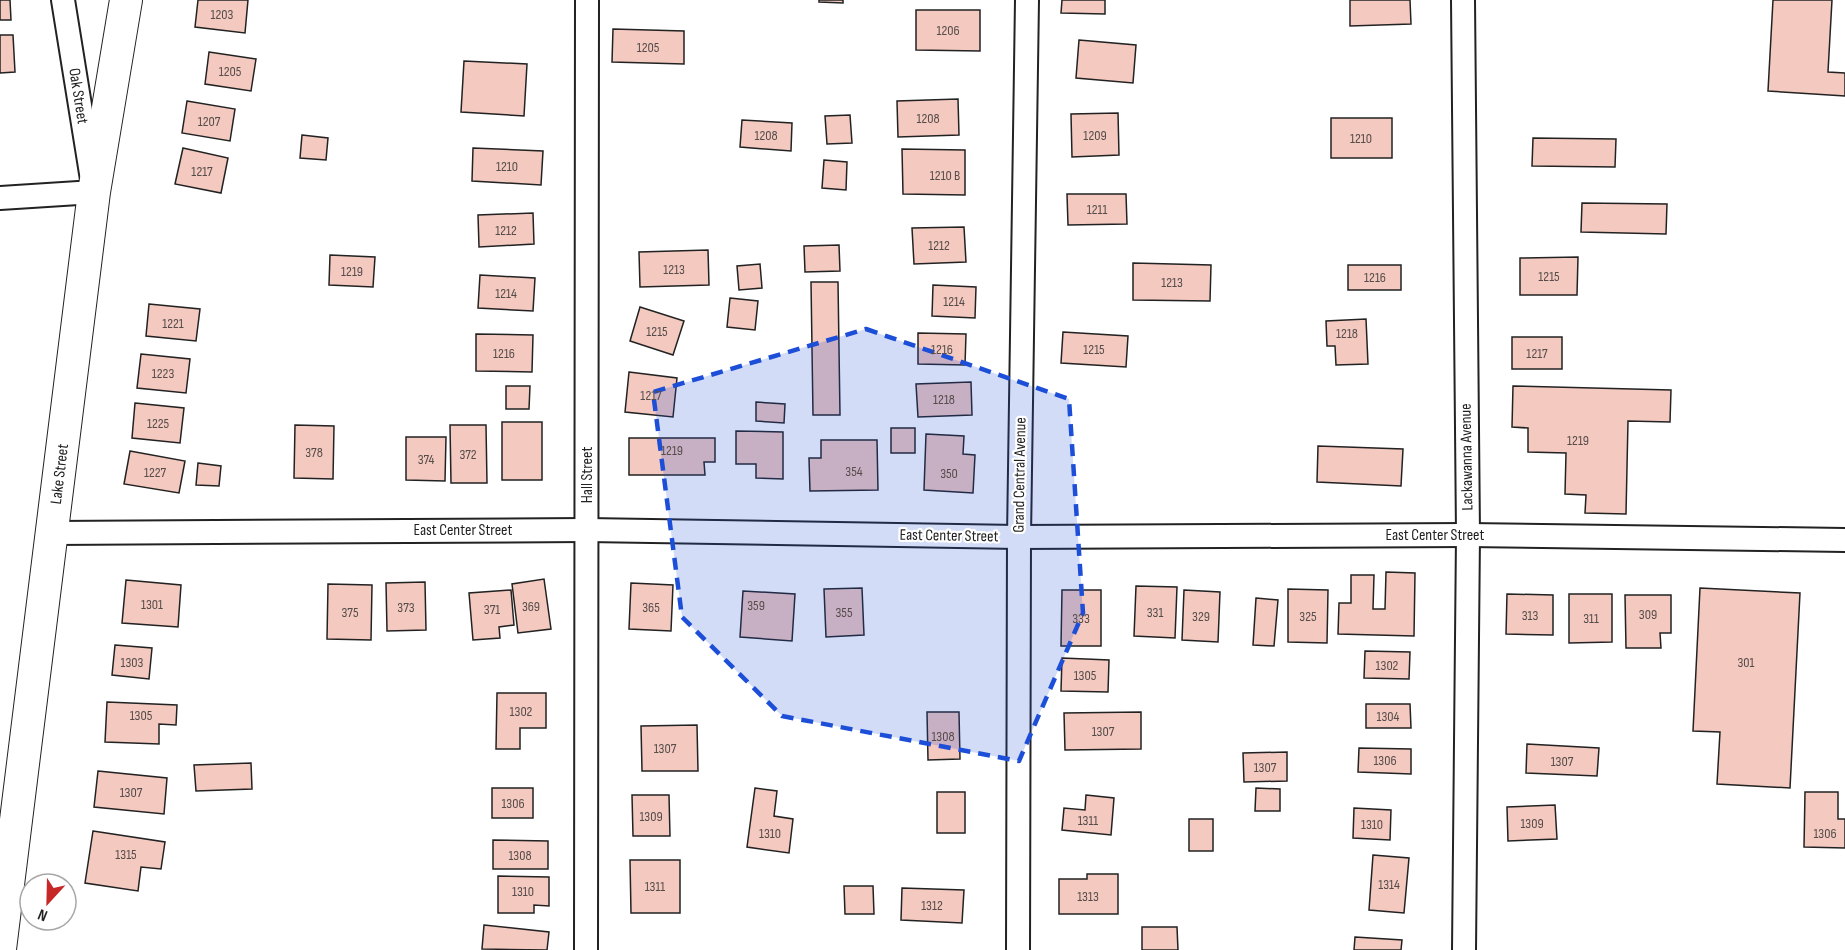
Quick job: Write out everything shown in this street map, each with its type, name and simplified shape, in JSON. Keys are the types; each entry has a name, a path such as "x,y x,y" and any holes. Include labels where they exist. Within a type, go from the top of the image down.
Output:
{"main road":[{"name":"Lake Street","path":"0,949 94,192 126,0"}],"street":[{"name":"Oak Street","path":"63,0 94,192"},
{"name":"Hall Street","path":"586,950 587,0"},
{"name":"Grand Central Avenue","path":"1018,950 1019,537 1027,0"},
{"name":"Lackawanna Avenue","path":"1463,0 1468,535 1464,950"},
{"path":"0,198 94,192"},
{"name":"East Center Street","path":"53,533 587,530 1019,537 1468,535 1845,540"}],"highlighted area":[{"path":"866,329 1069,399 1083,613 1019,761 782,716 682,617 653,392"}],"building":[{"path":"0,0 10,0 11,20 0,20"},
{"path":"198,0 248,0 245,33 195,27"},
{"path":"819,0 843,0 843,3 819,2"},
{"path":"1062,0 1105,0 1105,14 1061,13"},
{"path":"1350,0 1410,0 1411,24 1350,26"},
{"path":"1773,0 1832,0 1828,72 1845,73 1845,96 1768,91"},
{"path":"916,10 980,10 980,51 916,50"},
{"path":"613,29 684,31 684,64 612,62"},
{"path":"0,35 13,35 15,72 0,73"},
{"path":"1079,40 1136,45 1133,83 1076,78"},
{"path":"209,52 256,59 251,91 205,84"},
{"path":"464,61 527,64 524,116 461,112"},
{"path":"958,99 959,135 898,137 897,101"},
{"path":"187,101 235,109 230,141 182,133"},
{"path":"1118,113 1119,155 1072,157 1071,114"},
{"path":"850,115 852,143 827,144 825,116"},
{"path":"1331,118 1392,118 1392,158 1331,158"},
{"path":"742,120 792,123 791,151 740,147"},
{"path":"302,135 328,138 326,160 300,158"},
{"path":"1533,138 1616,139 1615,167 1532,166"},
{"path":"183,148 228,158 221,193 175,184"},
{"path":"473,148 543,151 541,185 472,181"},
{"path":"902,149 965,150 965,195 903,194"},
{"path":"824,160 847,162 846,190 822,188"},
{"path":"1067,194 1126,194 1127,224 1068,225"},
{"path":"1582,203 1667,204 1666,234 1581,232"},
{"path":"533,213 534,244 479,247 478,215"},
{"path":"964,227 966,262 914,264 912,228"},
{"path":"839,245 840,271 805,272 804,246"},
{"path":"708,250 709,285 640,287 639,252"},
{"path":"330,255 375,257 373,287 329,285"},
{"path":"1578,257 1577,295 1520,295 1520,258"},
{"path":"1133,263 1211,265 1210,301 1133,300"},
{"path":"760,264 762,288 739,290 737,266"},
{"path":"1348,265 1401,265 1401,290 1348,290"},
{"path":"480,275 535,278 533,311 478,308"},
{"path":"811,282 838,282 840,415 813,415"},
{"path":"933,285 976,287 975,318 932,316"},
{"path":"730,298 758,301 755,330 727,327"},
{"path":"149,304 200,309 196,341 146,336"},
{"path":"640,307 684,321 673,355 630,341"},
{"path":"1366,319 1368,364 1336,365 1335,346 1327,346 1326,321"},
{"path":"1063,332 1128,336 1126,367 1061,363"},
{"path":"918,333 966,334 965,365 918,364"},
{"path":"476,334 533,335 532,372 476,371"},
{"path":"1512,337 1562,337 1562,369 1512,369"},
{"path":"141,354 190,359 186,393 137,388"},
{"path":"629,372 677,378 673,417 625,412"},
{"path":"971,382 972,415 918,417 916,384"},
{"path":"506,386 530,386 529,409 506,409"},
{"path":"1513,386 1671,390 1670,422 1628,421 1626,514 1585,513 1586,495 1565,494 1566,453 1528,452 1528,428 1512,427"},
{"path":"756,402 785,404 784,423 756,421"},
{"path":"135,403 184,408 180,443 132,438"},
{"path":"502,422 542,422 542,480 502,480"},
{"path":"295,425 334,426 333,479 294,478"},
{"path":"450,425 486,425 487,483 451,483"},
{"path":"891,428 915,428 915,453 891,453"},
{"path":"736,431 783,432 783,479 756,478 756,464 736,464"},
{"path":"926,434 964,436 963,454 975,455 973,493 924,490"},
{"path":"406,437 446,437 445,481 406,480"},
{"path":"629,438 715,438 715,462 704,462 705,475 629,475"},
{"path":"821,440 877,440 878,490 810,491 809,458 821,458"},
{"path":"1318,446 1403,449 1401,486 1317,482"},
{"path":"130,451 185,461 179,493 124,484"},
{"path":"198,463 221,466 219,486 196,485"},
{"path":"1386,572 1415,573 1414,636 1338,634 1339,603 1351,603 1351,575 1374,575 1373,609 1385,609"},
{"path":"544,579 551,629 518,633 512,584"},
{"path":"126,580 181,585 178,627 122,623"},
{"path":"425,582 426,630 387,631 386,583"},
{"path":"631,583 673,585 671,631 629,629"},
{"path":"328,584 372,585 371,640 327,639"},
{"path":"1136,586 1177,587 1175,638 1134,636"},
{"path":"862,588 864,635 826,637 824,589"},
{"path":"1700,588 1800,593 1790,788 1717,784 1720,732 1693,731"},
{"path":"1288,589 1328,590 1327,643 1288,642"},
{"path":"511,590 514,625 499,627 500,638 473,640 469,593"},
{"path":"1062,590 1101,590 1101,646 1061,646"},
{"path":"1184,590 1220,592 1218,642 1182,640"},
{"path":"743,591 795,594 792,641 740,637"},
{"path":"1507,594 1553,595 1553,635 1506,634"},
{"path":"1569,594 1612,594 1612,642 1569,643"},
{"path":"1625,595 1671,595 1671,633 1660,633 1661,648 1626,648"},
{"path":"1256,598 1278,600 1274,646 1253,645"},
{"path":"115,645 152,648 149,679 112,675"},
{"path":"1365,651 1410,652 1409,679 1364,678"},
{"path":"1062,658 1109,660 1108,692 1061,691"},
{"path":"497,693 546,693 546,728 520,728 520,749 496,749"},
{"path":"107,702 177,705 176,725 159,724 159,744 105,742"},
{"path":"1366,704 1410,704 1411,728 1366,728"},
{"path":"927,712 959,712 960,759 928,760"},
{"path":"1141,712 1141,749 1065,750 1064,713"},
{"path":"697,725 698,771 642,771 641,726"},
{"path":"1527,744 1599,748 1597,776 1526,773"},
{"path":"1359,748 1411,749 1411,774 1358,772"},
{"path":"1287,752 1287,781 1244,782 1243,753"},
{"path":"251,763 252,789 196,791 194,765"},
{"path":"98,771 167,778 164,814 94,807"},
{"path":"492,788 533,788 533,818 492,818"},
{"path":"755,788 777,791 774,816 793,819 789,853 747,847"},
{"path":"1256,788 1280,789 1280,811 1255,811"},
{"path":"937,792 965,792 965,833 937,833"},
{"path":"1805,792 1838,792 1838,819 1845,819 1845,848 1804,847"},
{"path":"632,795 669,795 670,836 633,836"},
{"path":"1086,795 1114,798 1111,835 1062,830 1064,808 1085,810"},
{"path":"1555,805 1557,839 1508,841 1507,807"},
{"path":"1354,808 1391,810 1390,840 1353,838"},
{"path":"1189,819 1213,819 1213,851 1189,851"},
{"path":"93,831 165,842 161,869 141,867 138,891 85,883"},
{"path":"493,840 548,841 548,869 493,869"},
{"path":"1373,855 1409,858 1404,913 1369,910"},
{"path":"630,860 680,860 680,913 631,913"},
{"path":"1087,874 1118,874 1118,914 1059,914 1059,879 1087,879"},
{"path":"498,876 549,877 549,906 534,905 534,913 498,913"},
{"path":"844,886 873,886 874,914 845,914"},
{"path":"902,888 964,890 962,923 901,920"},
{"path":"484,925 549,932 547,950 482,949"},
{"path":"1142,927 1177,927 1178,950 1142,950"},
{"path":"1355,937 1402,940 1401,950 1354,950"}]}
